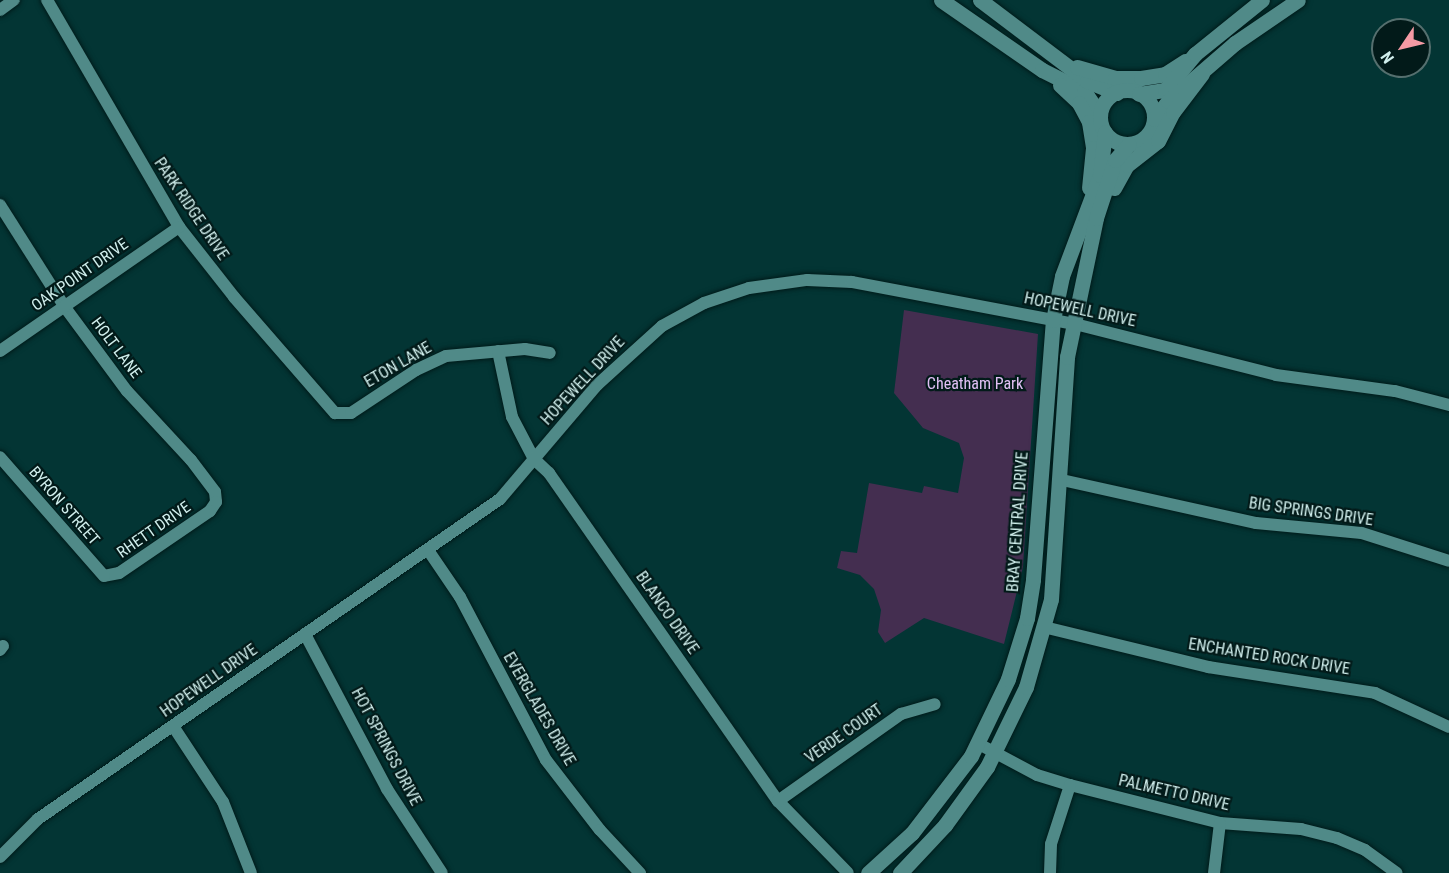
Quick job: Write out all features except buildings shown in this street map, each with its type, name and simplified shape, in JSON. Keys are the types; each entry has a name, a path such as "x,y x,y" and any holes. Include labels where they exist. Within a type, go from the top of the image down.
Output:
{"street":[{"path":"0,10 14,0"},
{"name":"PARK RIDGE DRIVE","path":"47,0 179,227 234,297 338,414"},
{"path":"941,0 1042,70 1079,103 1090,129 1090,176 1078,231"},
{"path":"980,0 1087,81 1117,93 1139,94 1165,90 1195,54"},
{"path":"1053,54 1086,71 1131,79 1165,74 1195,54 1262,0"},
{"path":"900,873 958,808 995,752 1026,687 1051,599 1062,480 1067,357 1094,242 1096,218 1113,165 1129,144 1148,135 1154,119 1168,100 1257,26 1298,0"},
{"path":"1042,70 1084,92 1100,115 1105,132 1113,140 1129,144"},
{"path":"1094,242 1105,224 1120,175 1158,141 1173,112 1202,74"},
{"path":"1100,115 1106,101 1117,93"},
{"path":"1139,94 1149,102 1154,119"},
{"name":"BRAY CENTRAL DRIVE","path":"868,873 912,833 977,743 1008,680 1027,618 1037,534 1053,320 1078,231 1100,175 1105,132"},
{"name":"HOLT LANE","path":"0,205 64,306 127,391 191,460 212,488 216,501"},
{"name":"OAK POINT DRIVE","path":"0,351 179,227"},
{"name":"HOPEWELL DRIVE","path":"0,857 38,819 500,499 597,385 644,340 704,303 749,288 807,280 852,282 1074,324 1276,375 1395,391 1449,405"},
{"name":"ETON LANE","path":"338,414 351,413 416,369 446,356 498,351 550,353"},
{"name":"BLANCO DRIVE","path":"498,351 512,417 534,459 549,473 778,801 848,873"},
{"name":"BYRON STREET","path":"0,457 104,576"},
{"name":"BIG SPRINGS DRIVE","path":"1062,480 1256,523 1362,534 1449,561"},
{"name":"RHETT DRIVE","path":"104,576 119,573 210,511 216,501"},
{"name":"EVERGLADES DRIVE","path":"428,550 460,597 546,760 600,830 640,873"},
{"name":"ENCHANTED ROCK DRIVE","path":"1044,627 1208,667 1375,693 1449,727"},
{"name":"HOT SPRINGS DRIVE","path":"305,634 373,764 442,873"},
{"name":"VERDE COURT","path":"778,801 901,714 935,704"},
{"path":"173,726 223,802 251,873"},
{"name":"PALMETTO DRIVE","path":"977,743 1037,775 1070,784 1220,823 1301,829 1337,838 1365,850 1397,873"},
{"path":"1050,873 1051,844 1070,784"},
{"path":"1214,873 1220,823"}],"green space":[{"name":"Cheatham Park","path":"904,310 1038,334 1023,567 1004,644 924,618 885,643 878,632 881,610 874,589 860,575 837,568 841,551 857,553 869,483 922,493 924,486 958,493 964,458 959,443 923,428 894,393"}]}
